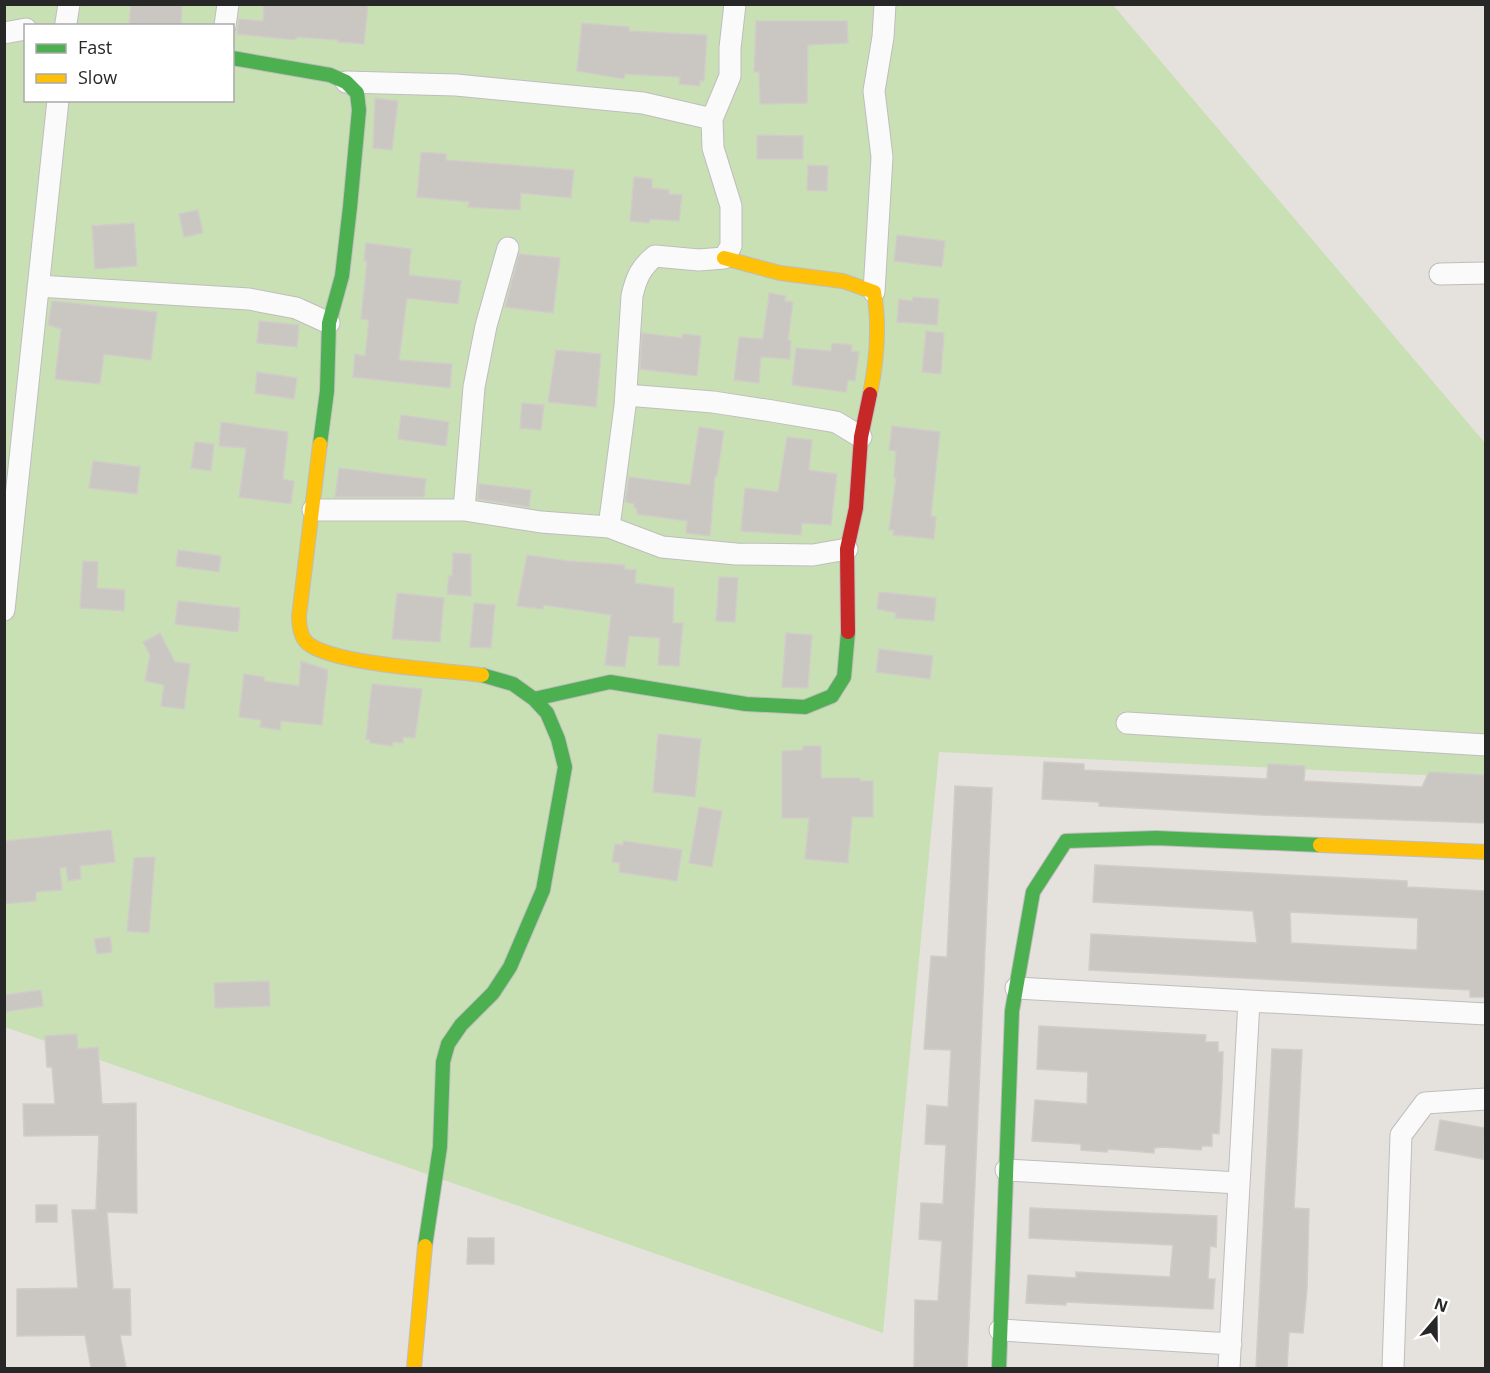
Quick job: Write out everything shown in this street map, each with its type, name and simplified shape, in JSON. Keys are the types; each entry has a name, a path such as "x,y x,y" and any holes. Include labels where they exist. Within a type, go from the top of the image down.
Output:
{"street":[{"path":"225,24 228,4"},
{"path":"724,258 731,246 731,206 713,148 712,119 730,76 735,4"},
{"path":"534,699 610,682 758,705 805,707 832,696 844,677 849,624 847,549 856,508 861,437 876,364 879,315 874,292 882,157 874,91 883,37 885,4"},
{"path":"4,33 24,29"},
{"path":"234,58 330,75 346,82 357,93 359,110 342,276 329,323 327,391 299,616 299,632 310,645 345,656 493,676 513,684 534,699 551,722 565,767 554,841 543,890 510,967 493,993 461,1025 448,1044 443,1062 440,1147 428,1213 414,1368"},
{"path":"346,82 456,85 643,103 712,119"},
{"path":"4,610 58,102"},
{"path":"464,510 474,387 486,326 508,248"},
{"path":"609,527 626,395 632,296 635,280 644,265 655,256 699,260 724,258 787,274 824,276 856,282 874,292"},
{"path":"1440,274 1485,273"},
{"path":"38,286 249,299 296,308 329,323"},
{"path":"626,395 713,402 772,411 836,423 861,437"},
{"path":"313,510 464,510 541,522 609,527 662,548 736,554 813,555 847,549"},
{"path":"1126,723 1485,745"},
{"path":"999,1368 1012,1011 1033,892 1066,841 1156,838 1485,852"},
{"path":"1016,988 1485,1014"},
{"path":"1229,1368 1249,1001"},
{"path":"1394,1368 1401,1135 1425,1103 1485,1100"},
{"path":"1006,1170 1239,1183"},
{"path":"1000,1330 1231,1344"}],"green space":[{"path":"5,5 1113,5 1485,443 1485,778 939,752 883,1333 5,1027"}],"building":[{"path":"131,4 182,4 181,24 129,24"},
{"path":"264,4 368,4 364,44 338,42 338,40 296,37 296,40 237,34 239,19 263,21"},
{"path":"756,21 847,21 848,43 808,45 807,103 760,104 759,72 754,72"},
{"path":"582,23 629,27 629,31 707,35 704,81 700,81 700,86 679,84 680,77 625,74 624,79 577,71"},
{"path":"375,98 398,101 392,150 373,148"},
{"path":"757,135 803,136 803,159 757,159"},
{"path":"421,152 446,154 446,160 574,170 571,198 521,193 520,210 468,207 469,202 417,197"},
{"path":"808,165 828,166 827,191 807,190"},
{"path":"634,177 652,179 652,188 669,190 669,194 682,195 679,221 650,219 649,223 630,221"},
{"path":"198,210 203,233 184,237 179,214"},
{"path":"134,223 137,266 95,269 92,226"},
{"path":"897,235 945,241 942,267 894,261"},
{"path":"366,243 411,249 409,275 461,281 458,304 407,298 399,360 452,364 450,388 353,377 355,354 365,356 369,320 361,319 367,261 364,261"},
{"path":"519,254 560,258 553,313 505,307"},
{"path":"769,293 786,296 785,301 793,302 788,340 791,341 790,359 761,357 759,383 734,380 739,337 763,339"},
{"path":"913,297 939,299 937,325 897,322 899,299 912,301"},
{"path":"52,301 157,312 151,360 104,354 100,384 55,379 61,329 48,325"},
{"path":"259,321 299,325 297,347 257,343"},
{"path":"926,331 944,333 941,374 922,372"},
{"path":"642,333 682,338 683,334 701,336 697,376 640,369"},
{"path":"832,343 852,345 851,351 859,352 855,381 848,380 846,392 792,385 796,348 831,351"},
{"path":"556,350 601,354 596,407 548,402"},
{"path":"257,372 297,378 294,399 255,393"},
{"path":"522,403 544,405 541,430 520,428"},
{"path":"401,415 449,422 446,446 398,439"},
{"path":"221,422 288,432 283,479 294,481 291,504 239,497 246,448 219,446"},
{"path":"892,426 940,432 931,516 936,517 934,539 893,535 894,530 889,530 896,477 894,477 896,451 889,450"},
{"path":"699,427 724,431 717,476 715,476 710,536 686,533 687,521 637,514 634,504 625,502 629,477 690,485"},
{"path":"787,437 812,440 809,470 837,474 831,525 802,523 801,535 741,531 745,488 778,492"},
{"path":"195,442 214,444 211,471 191,468"},
{"path":"93,461 140,467 137,494 89,488"},
{"path":"339,468 426,479 424,497 335,497"},
{"path":"479,484 531,490 529,507 478,499"},
{"path":"178,550 221,556 219,572 176,566"},
{"path":"453,553 471,554 471,596 447,594 449,576 452,576"},
{"path":"527,555 568,561 625,565 624,569 636,570 635,583 674,588 673,623 683,623 679,666 658,665 660,638 629,636 625,667 605,665 611,615 544,605 543,609 517,606"},
{"path":"83,561 98,562 97,588 125,590 124,611 80,608"},
{"path":"719,577 738,578 735,622 716,621"},
{"path":"879,592 936,598 934,621 895,618 896,613 877,609"},
{"path":"397,593 444,598 440,642 392,639"},
{"path":"178,601 240,608 238,632 175,624"},
{"path":"474,603 495,605 491,648 470,647"},
{"path":"160,633 175,662 190,664 184,709 161,706 164,685 145,681 150,655 143,642"},
{"path":"786,633 812,635 808,687 782,687"},
{"path":"879,649 933,656 930,679 876,672"},
{"path":"301,661 328,670 322,725 281,721 280,730 260,727 261,720 239,717 244,674 264,677 264,681 299,686"},
{"path":"372,684 422,689 415,738 403,737 403,743 393,742 392,746 370,743 370,740 366,739"},
{"path":"658,734 701,739 695,797 653,792"},
{"path":"803,746 821,746 821,778 860,778 860,781 873,781 873,817 852,817 848,863 805,859 809,818 782,818 782,751 803,750"},
{"path":"1044,762 1084,764 1084,770 1267,779 1268,764 1305,766 1304,781 1422,787 1429,772 1485,775 1485,823 1263,815 1099,806 1099,802 1042,799"},
{"path":"955,786 992,788 967,1368 914,1368 915,1300 938,1301 942,1241 919,1239 921,1203 943,1204 946,1145 925,1144 927,1105 948,1107 951,1050 924,1049 931,956 947,957"},
{"path":"699,807 722,811 712,867 689,863"},
{"path":"111,830 115,862 80,866 81,879 68,881 66,867 60,868 62,890 36,892 36,901 4,904 4,841"},
{"path":"623,841 682,850 677,881 619,872 620,863 612,862 615,844 623,845"},
{"path":"155,857 149,933 127,931 134,858"},
{"path":"1095,865 1407,881 1407,887 1485,891 1485,997 1470,997 1470,990 1089,970 1091,934 1257,943 1253,911 1093,902","holes":["1290,912 1418,918 1417,950 1291,943"]},
{"path":"110,937 112,952 97,954 94,939"},
{"path":"269,981 270,1006 215,1008 214,983"},
{"path":"41,990 43,1006 4,1012 4,995"},
{"path":"1039,1026 1206,1035 1205,1042 1218,1042 1218,1052 1223,1052 1222,1084 1219,1134 1212,1133 1212,1146 1202,1146 1201,1150 1154,1148 1154,1153 1108,1149 1107,1152 1081,1150 1081,1144 1032,1141 1035,1100 1087,1104 1088,1072 1037,1069"},
{"path":"77,1034 78,1049 98,1047 102,1104 136,1103 137,1213 107,1212 113,1289 130,1289 131,1335 120,1335 126,1368 91,1368 85,1335 17,1336 17,1289 78,1288 72,1210 96,1210 99,1135 24,1136 23,1104 55,1104 52,1067 47,1067 45,1036"},
{"path":"1272,1049 1302,1050 1294,1208 1309,1209 1307,1288 1303,1333 1289,1332 1287,1368 1256,1368"},
{"path":"1440,1120 1485,1128 1483,1159 1435,1150"},
{"path":"36,1205 57,1205 57,1222 36,1222"},
{"path":"1030,1208 1217,1216 1216,1247 1210,1246 1208,1279 1215,1279 1213,1309 1066,1302 1066,1305 1026,1303 1028,1275 1076,1278 1076,1272 1170,1277 1173,1245 1029,1238"},
{"path":"468,1238 494,1238 494,1264 467,1264"}],"traffic: fast":[{"path":"234,58 330,75 346,82 357,93 359,110 350,207 342,276 329,323 327,391 320,444"},
{"path":"534,699 610,682 746,704 805,707 832,696 844,677 848,632"},
{"path":"425,1246 440,1147 443,1062 448,1044 461,1025 493,993 510,967 543,890 565,767 558,739 547,713 534,699 513,684 482,675"},
{"path":"999,1368 1012,1011 1033,892 1066,841 1156,838 1320,845"}],"traffic: slow":[{"path":"724,258 780,273 843,281 874,292 877,343 870,394"},
{"path":"320,444 299,616 304,639 324,652 367,662 482,675"},
{"path":"1320,845 1486,852"},
{"path":"414,1368 425,1246"}],"traffic: jam":[{"path":"848,632 847,549 856,508 861,437 870,394"}]}
